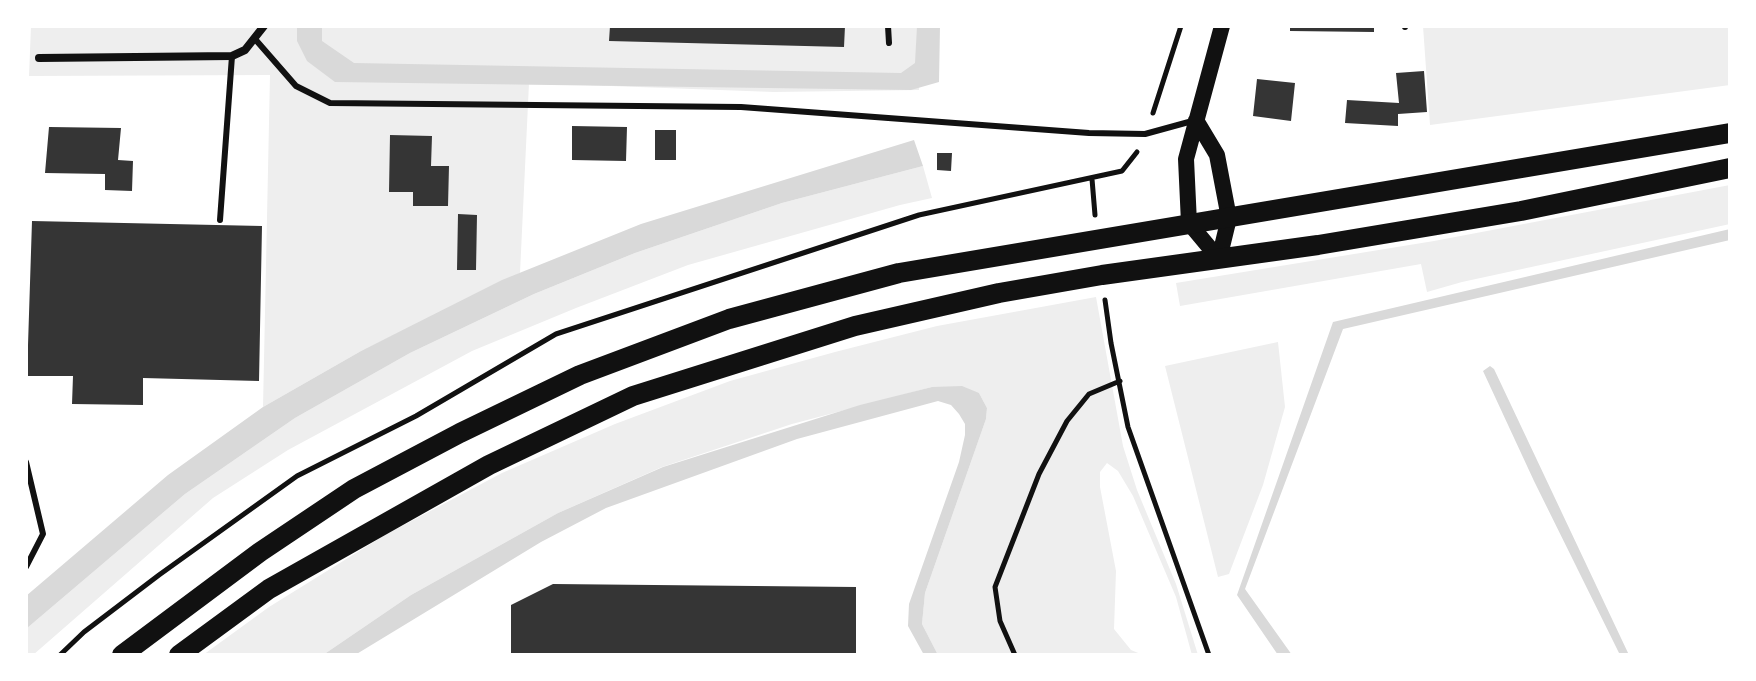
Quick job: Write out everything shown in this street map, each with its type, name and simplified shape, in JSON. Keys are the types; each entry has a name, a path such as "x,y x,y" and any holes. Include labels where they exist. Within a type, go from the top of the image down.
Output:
{"main road":[{"path":"1219,259 1189,223 1186,159 1222,26"},
{"path":"1196,120 1217,155 1229,218 1219,259"},
{"path":"122,655 260,552 354,489 580,375 729,319 899,273 1730,133"},
{"path":"179,655 269,589 489,465 633,396 855,326 999,293 1521,211 1730,168"}],"street":[{"path":"39,58 232,56 245,50 264,26"}],"lane":[{"path":"888,26 889,43"},
{"path":"255,39 296,86 330,103 741,107 1145,134 1196,120"},
{"path":"220,220 232,56"},
{"path":"26,462 43,534 26,567"}],"path":[{"path":"1102,275 1111,343 1128,427 1209,655"},
{"path":"1015,655 1000,621 995,587 1039,474 1067,421 1089,394 1120,381"}],"shaded area":[{"path":"31,26 923,26 919,90 774,92 529,83 520,273 361,351 263,407 270,75 29,76"},
{"path":"297,26 322,26 322,41 354,63 901,73 915,63 917,26 940,26 939,82 911,90 335,82 307,61 297,41"},
{"path":"1423,26 1730,26 1730,85 1430,125"},
{"path":"914,140 923,166 782,203 635,253 534,294 410,353 295,418 185,494 26,629 26,596 168,475 263,407 361,351 502,280 641,224"},
{"path":"923,166 932,198 688,265 576,308 472,351 288,450 213,498 33,655 26,655 26,629 185,494 295,418 410,353 534,294 635,253 782,203"},
{"path":"1730,185 1730,224 1427,292 1421,264 1180,306 1176,283 1434,241"},
{"path":"1730,229 1730,240 1343,329 1245,589 1292,655 1278,655 1237,595 1333,322"},
{"path":"1096,297 1123,446 1137,490 1176,584 1198,655 1192,655 1176,597 1133,496 1118,471 1107,463 1100,472 1100,487 1116,571 1114,629 1131,650 1143,655 938,655 922,624 925,593 986,419 987,408 979,393 932,387 792,424 662,467 558,513 411,595 323,655 203,655 269,607 385,535 502,473 615,424 730,381 835,352 937,326"},
{"path":"1278,342 1285,407 1263,485 1229,574 1218,577 1165,366"},
{"path":"1490,366 1629,655 1620,655 1534,481 1483,371"},
{"path":"962,386 979,393 987,408 986,419 925,593 922,624 938,655 924,655 908,626 909,604 959,462 965,435 965,424 959,414 951,405 938,401 797,439 606,508 541,542 355,655 323,655 411,595 558,513 663,467 860,405 932,387"}],"building":[{"path":"610,26 845,26 844,47 609,41"},
{"path":"1290,26 1374,26 1374,32 1290,31"},
{"path":"1424,71 1427,112 1398,114 1398,126 1345,123 1347,100 1399,103 1396,73"},
{"path":"1257,79 1295,83 1291,121 1253,116"},
{"path":"572,126 627,127 626,161 572,160"},
{"path":"49,127 121,128 118,160 133,161 132,191 105,190 105,174 45,173"},
{"path":"655,130 676,130 676,160 655,160"},
{"path":"390,135 432,136 431,166 449,166 448,206 413,206 413,192 389,192"},
{"path":"937,153 952,153 951,171 937,170"},
{"path":"458,214 477,215 476,270 457,270"},
{"path":"32,221 262,226 259,381 143,378 143,405 72,404 73,376 27,376"},
{"path":"553,584 856,587 856,655 511,655 511,605"}]}
